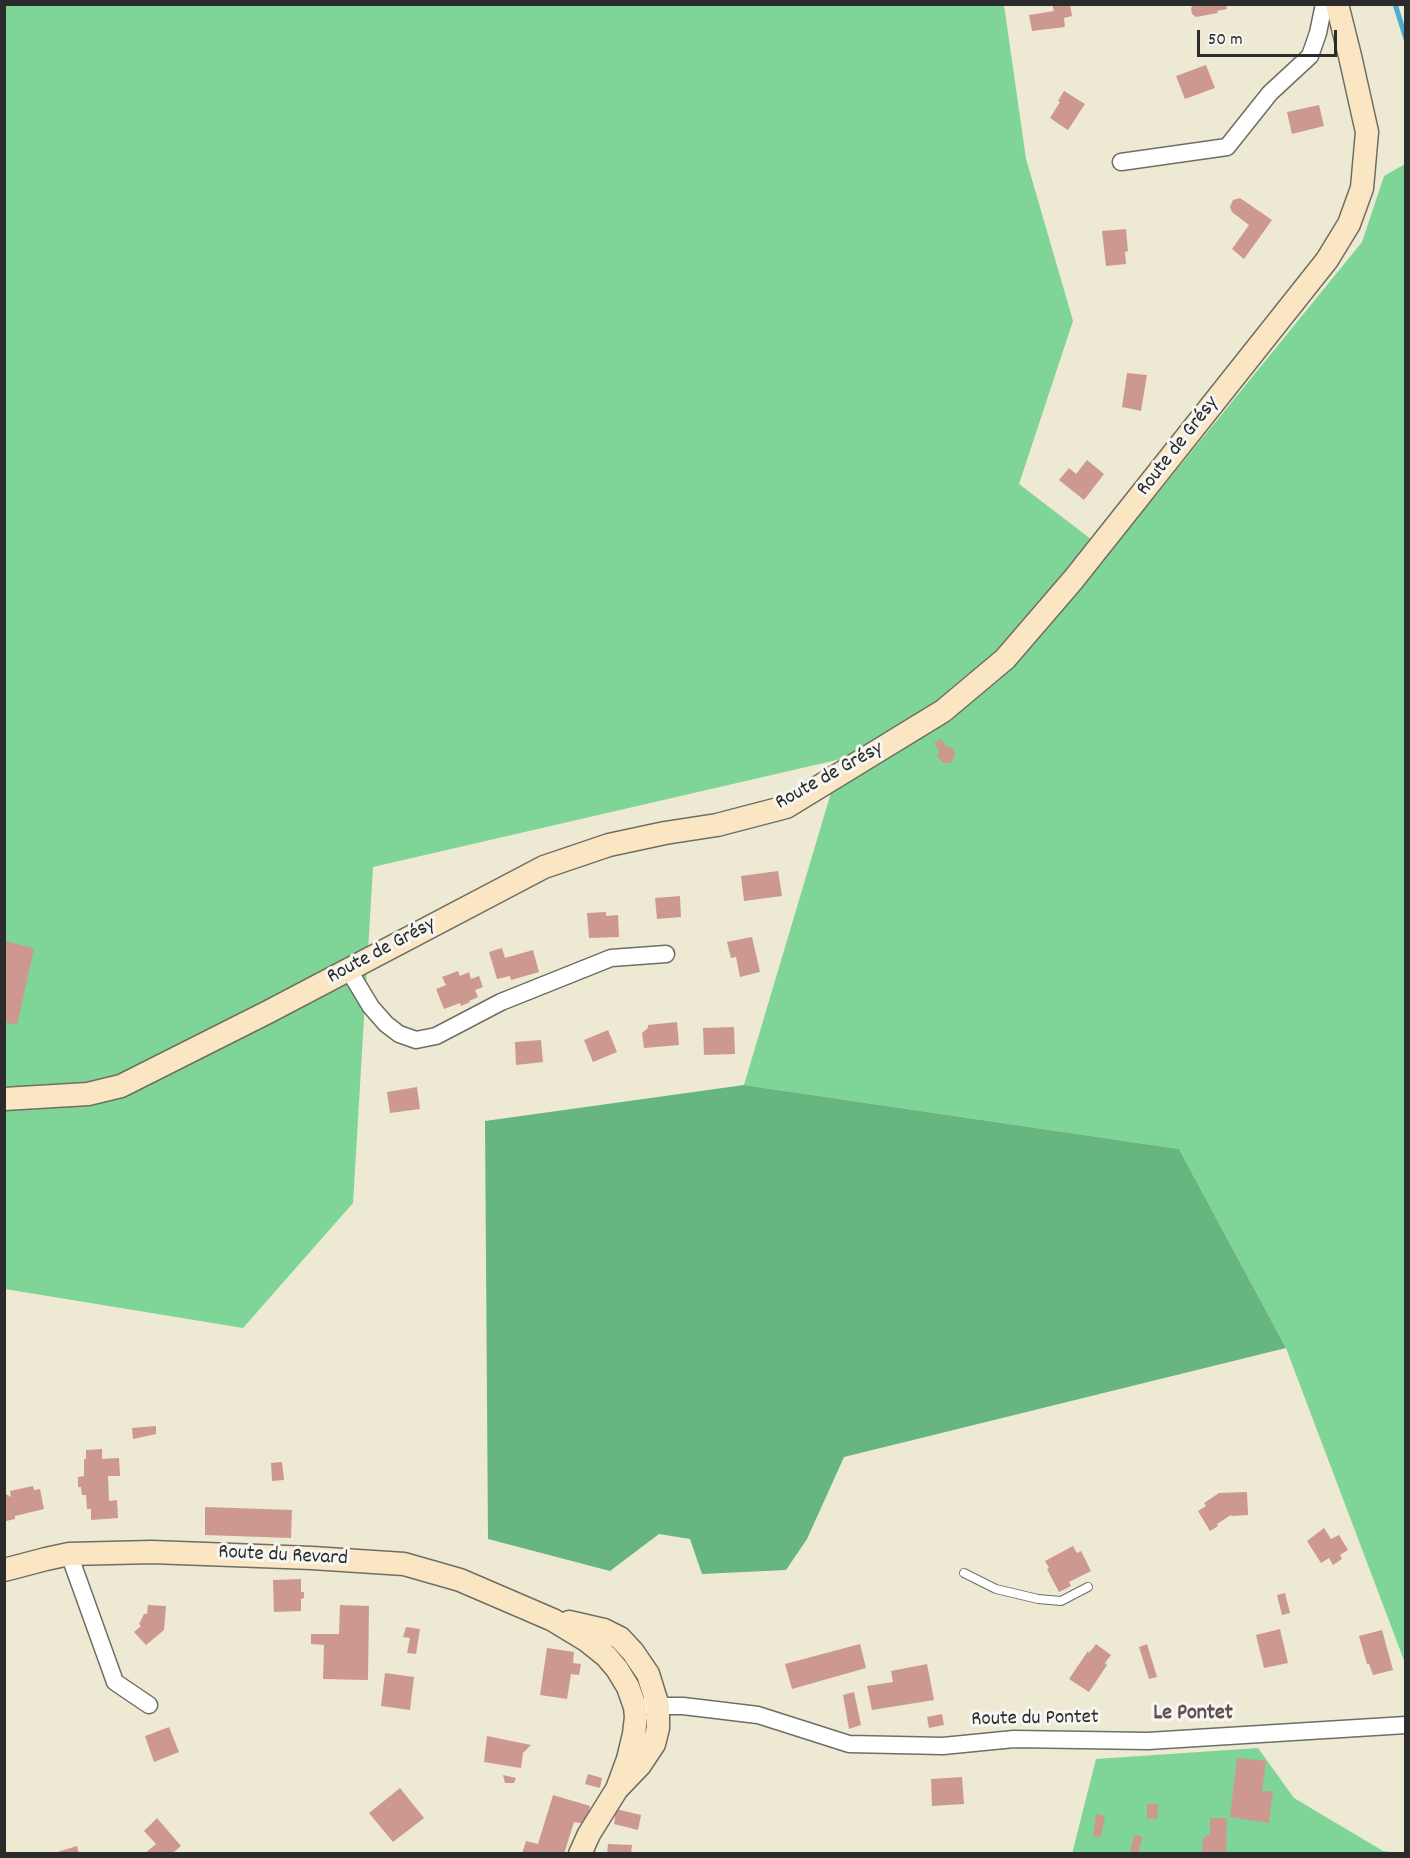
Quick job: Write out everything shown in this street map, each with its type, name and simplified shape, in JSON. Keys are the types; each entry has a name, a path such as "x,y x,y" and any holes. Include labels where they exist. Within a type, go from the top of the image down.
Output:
{"main road":[{"name":"Route de Grésy","path":"4,1099 88,1094 121,1086 544,867 609,845 717,825 786,807 943,711 1005,659 1073,580 1327,260 1349,224 1362,188 1366,132 1337,4"},
{"name":"Route du Revard","path":"4,1570 69,1554 152,1552 405,1564 460,1580 553,1620 586,1640 606,1656 628,1687 635,1707 634,1734 617,1789 589,1834 580,1854"},
{"name":"Route du Revard","path":"553,1620 594,1627 620,1638 648,1674 658,1706 658,1728 654,1744 640,1765 617,1789"}],"street":[{"path":"1121,162 1227,147 1270,93 1311,56 1324,4"},
{"path":"348,969 371,1008 386,1024 399,1034 416,1040 436,1036 501,1002 611,958 666,954"},
{"path":"69,1554 115,1682 150,1705"},
{"name":"Route du Pontet","path":"635,1707 683,1706 758,1715 849,1744 943,1746 1014,1739 1148,1741 1406,1725"}],"lane":[{"path":"964,1573 996,1589 1038,1599 1061,1601 1088,1587"}],"green space":[{"path":"4,5 1004,5 1026,159 1073,321 1019,484 1109,553 1362,242 1384,176 1405,164 1405,1663 1286,1348 1179,1149 744,1085 841,759 373,867 353,1203 243,1328 5,1289"},
{"path":"744,1085 1179,1149 1286,1348 844,1457 807,1539 786,1570 702,1574 690,1539 659,1534 610,1571 488,1539 485,1121"},
{"path":"1258,1748 1294,1798 1383,1851 1397,1853 1072,1854 1096,1759"}],"building":[{"path":"1052,4 1070,4 1072,16 1064,18 1065,27 1032,31 1029,15 1054,11"},
{"path":"1194,4 1226,4 1227,9 1196,17 1192,14 1191,8"},
{"path":"1206,65 1215,88 1185,99 1176,76"},
{"path":"1064,91 1085,104 1068,130 1050,118"},
{"path":"1319,105 1324,126 1292,134 1287,112"},
{"path":"1240,198 1272,220 1244,259 1232,249 1249,225 1232,212 1230,207 1233,200"},
{"path":"1126,229 1128,251 1125,252 1126,264 1106,266 1102,231"},
{"path":"1127,373 1147,375 1141,411 1122,407"},
{"path":"1087,460 1104,474 1084,500 1059,480 1069,468 1076,474"},
{"path":"941,739 955,753 950,763 943,763 937,756 939,750 934,743"},
{"path":"778,871 782,896 744,901 741,876"},
{"path":"680,896 681,917 657,919 655,898"},
{"path":"606,912 606,916 618,915 619,937 589,938 587,913"},
{"path":"752,937 760,972 740,977 736,957 731,958 727,942"},
{"path":"4,941 34,948 17,1025 4,1022"},
{"path":"502,948 505,958 533,950 539,972 511,980 510,976 497,979 489,952"},
{"path":"458,971 460,976 469,972 471,979 479,976 483,987 475,990 478,997 470,1002 444,1009 436,989 446,985 442,977"},
{"path":"677,1022 679,1045 644,1048 642,1033 648,1025"},
{"path":"734,1027 735,1054 704,1055 703,1028"},
{"path":"608,1030 617,1052 593,1062 584,1040"},
{"path":"541,1040 543,1062 516,1065 515,1042"},
{"path":"417,1087 420,1109 390,1113 387,1092"},
{"path":"156,1426 156,1434 133,1439 132,1428"},
{"path":"102,1449 102,1459 119,1458 120,1476 108,1476 109,1501 117,1500 118,1518 91,1520 91,1509 87,1509 86,1495 82,1495 81,1487 78,1487 78,1477 84,1476 86,1450"},
{"path":"282,1462 284,1480 272,1481 271,1463"},
{"path":"33,1486 34,1490 40,1489 44,1509 15,1516 15,1519 6,1521 4,1519 4,1493 11,1497 10,1491"},
{"path":"1247,1492 1248,1515 1231,1515 1210,1531 1198,1511 1206,1506 1204,1503 1219,1493"},
{"path":"205,1507 292,1510 291,1538 205,1535"},
{"path":"1324,1528 1331,1539 1339,1535 1348,1550 1340,1555 1342,1559 1333,1565 1329,1558 1321,1563 1307,1541"},
{"path":"1073,1546 1077,1553 1081,1551 1091,1571 1069,1582 1071,1586 1059,1592 1045,1561"},
{"path":"301,1579 301,1592 304,1592 304,1598 301,1599 301,1611 274,1612 273,1580"},
{"path":"1285,1593 1290,1613 1282,1615 1277,1595"},
{"path":"148,1605 166,1606 164,1630 146,1645 134,1632 141,1626 139,1624 144,1614 147,1614"},
{"path":"340,1605 369,1606 368,1680 323,1679 324,1645 311,1644 311,1634 339,1634"},
{"path":"406,1627 420,1629 416,1654 407,1653 410,1638 403,1637"},
{"path":"1280,1629 1288,1663 1264,1668 1256,1635"},
{"path":"1382,1630 1393,1670 1373,1675 1367,1664 1359,1636"},
{"path":"860,1644 866,1668 792,1689 785,1664"},
{"path":"1096,1644 1111,1655 1089,1692 1069,1679 1088,1651 1089,1653"},
{"path":"1147,1644 1157,1677 1149,1679 1139,1647"},
{"path":"547,1648 574,1652 573,1663 581,1664 579,1675 571,1674 567,1699 540,1695"},
{"path":"927,1664 934,1700 872,1710 867,1686 893,1682 891,1671"},
{"path":"385,1673 414,1677 410,1710 381,1706"},
{"path":"854,1692 861,1725 849,1729 843,1695"},
{"path":"942,1714 944,1725 929,1728 927,1717"},
{"path":"169,1727 179,1752 154,1762 145,1736"},
{"path":"487,1736 531,1745 523,1753 521,1768 484,1762"},
{"path":"1237,1758 1266,1761 1262,1791 1273,1791 1269,1823 1230,1817"},
{"path":"588,1774 602,1778 600,1788 585,1784"},
{"path":"503,1775 516,1778 514,1783 505,1783"},
{"path":"962,1777 964,1804 932,1806 931,1779"},
{"path":"400,1788 424,1818 393,1842 369,1813"},
{"path":"553,1795 590,1806 586,1824 574,1822 564,1854 522,1854 526,1841 538,1844"},
{"path":"1147,1804 1158,1804 1157,1819 1147,1819"},
{"path":"616,1809 641,1815 638,1830 614,1824"},
{"path":"1096,1814 1105,1816 1101,1837 1093,1836"},
{"path":"157,1818 181,1846 174,1852 175,1854 144,1854 156,1844 144,1831"},
{"path":"1210,1818 1227,1818 1226,1854 1202,1854 1203,1838 1210,1834"},
{"path":"1135,1834 1143,1837 1138,1853 1130,1851"},
{"path":"608,1844 632,1845 631,1854 607,1854"},
{"path":"77,1846 79,1854 54,1854 54,1853"}],"waterway":[{"path":"1395,4 1406,39"}],"district":[{"name":"Le Pontet","path":"1193,1715"}]}
